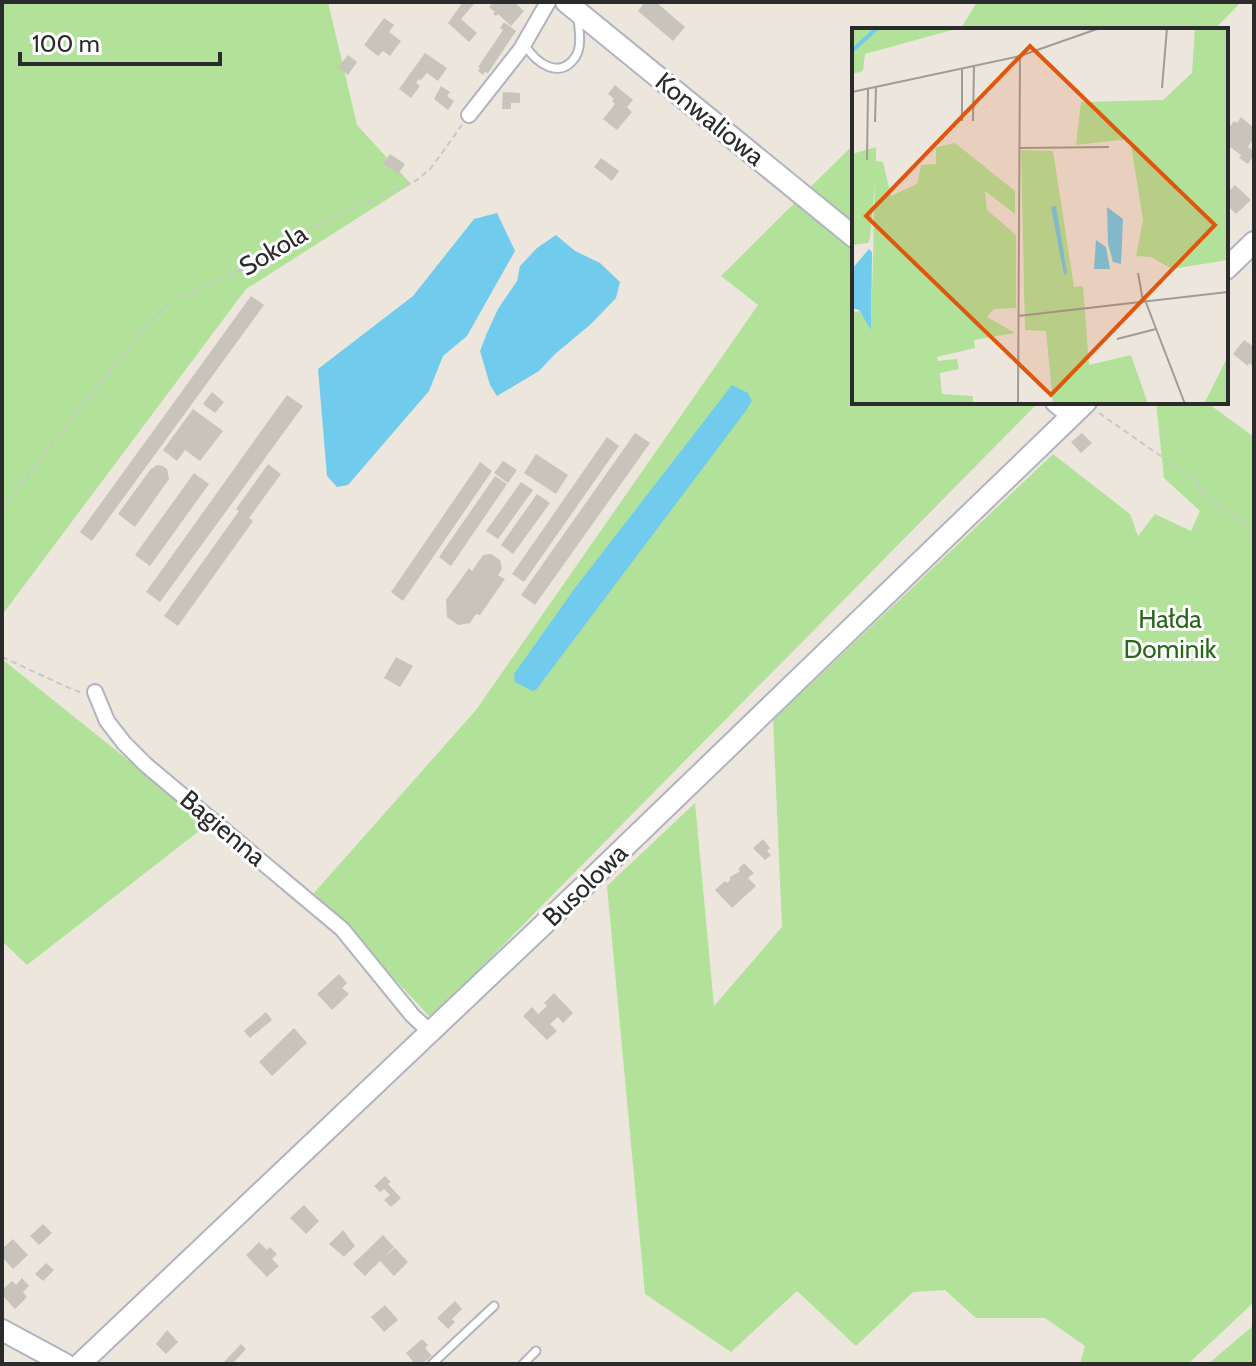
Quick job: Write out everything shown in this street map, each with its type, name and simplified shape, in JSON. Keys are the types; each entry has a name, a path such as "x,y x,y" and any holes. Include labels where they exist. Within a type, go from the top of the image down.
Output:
{"street":[{"path":"469,115 524,43 548,2"},
{"name":"Konwaliowa","path":"572,7 852,235"},
{"path":"1228,267 1254,242"},
{"name":"Busolowa","path":"80,1364 592,878 1081,407"},
{"name":"Bagienna","path":"95,692 107,721 124,743 146,765 342,929 412,1015 429,1031"},
{"path":"2,1330 65,1364"}],"lane":[{"path":"524,43 533,58 546,67 559,68 569,63 576,55 580,42 572,7"},
{"path":"432,1364 494,1306"},
{"path":"523,1364 536,1351"}],"path":[{"name":"Sokola","path":"2,509 155,316 174,300 276,254 293,237 314,225 417,180 431,168 469,115"},
{"path":"1081,407 1198,482 1205,496 1254,531"},
{"path":"2,657 80,693 95,692"}],"green space":[{"path":"2,2 328,2 357,125 411,184 246,289 2,615"},
{"path":"977,2 1241,2 1216,28 961,28"},
{"path":"852,146 852,404 1037,404 431,1018 314,893 476,710 758,305 721,276"},
{"name":"Hałda Dominik","path":"1156,404 1209,404 1254,437 1254,1302 1188,1364 1080,1364 1085,1346 1045,1318 976,1318 945,1290 913,1292 856,1346 797,1291 731,1352 645,1294 607,886 695,803 714,1006 782,927 773,720 1053,454 1130,514 1138,536 1155,514 1191,531 1200,511 1164,478"},
{"path":"2,659 208,824 27,965 2,941"},
{"path":"1254,1325 1254,1364 1208,1364"}],"water":[{"path":"497,213 515,251 467,336 443,356 429,391 348,485 337,487 327,476 318,369 413,296 474,219"},
{"path":"556,235 575,251 600,263 620,282 616,298 539,371 497,396 490,385 480,351 498,309 517,281 520,266 537,248"},
{"path":"732,385 748,393 752,401 745,412 536,690 515,682 514,674 575,588"}],"building":[{"path":"463,2 474,4 461,19 477,33 469,42 448,23"},
{"path":"493,2 514,2 524,11 511,26 498,14 493,14 495,12 489,7"},
{"path":"645,2 656,2 685,27 673,41 638,11"},
{"path":"384,18 394,25 389,32 401,41 390,56 383,51 378,56 364,45"},
{"path":"504,22 516,31 488,73 483,75 478,67 503,30 500,28"},
{"path":"425,53 447,68 438,81 427,73 419,79 416,83 420,86 411,98 399,89"},
{"path":"348,55 357,62 348,75 338,67"},
{"path":"615,85 633,100 627,107 632,112 617,130 603,119 615,104 608,94"},
{"path":"441,86 450,92 447,96 454,101 448,110 434,99"},
{"path":"503,92 520,93 520,103 511,103 511,109 502,109"},
{"path":"1241,117 1254,128 1254,138 1248,147 1254,155 1248,164 1228,145 1228,129 1234,121 1237,123"},
{"path":"390,154 405,164 398,174 383,164"},
{"path":"601,158 619,171 612,181 594,167"},
{"path":"1235,185 1251,200 1236,214 1228,206 1228,188 1230,190"},
{"path":"251,296 264,305 92,541 80,532"},
{"path":"1244,340 1254,347 1254,367 1233,354"},
{"path":"212,392 224,402 215,413 203,404"},
{"path":"287,395 303,406 160,602 146,592"},
{"path":"193,409 223,431 200,461 185,450 177,461 163,450"},
{"path":"635,433 650,443 535,605 521,595"},
{"path":"1082,433 1092,443 1081,453 1071,442"},
{"path":"607,437 619,446 524,582 512,574"},
{"path":"536,454 568,475 556,494 524,473"},
{"path":"503,461 517,470 508,483 494,473"},
{"path":"480,462 492,471 403,601 391,592"},
{"path":"268,464 281,474 249,518 253,521 178,626 164,616 239,511 236,509"},
{"path":"157,465 167,469 169,479 135,527 118,514"},
{"path":"194,473 209,484 150,566 135,555"},
{"path":"495,476 507,484 451,566 439,557"},
{"path":"521,482 533,490 498,539 486,531"},
{"path":"537,494 550,503 513,554 501,545"},
{"path":"491,554 500,560 502,569 498,575 505,579 480,615 476,614 470,623 458,625 447,617 446,600 469,568 472,571 483,555"},
{"path":"396,657 413,666 400,687 384,678"},
{"path":"763,839 771,855 765,860 753,848"},
{"path":"744,863 754,873 748,878 756,886 732,908 715,890 740,871 738,869"},
{"path":"339,974 347,983 342,988 349,994 332,1010 317,994"},
{"path":"554,993 573,1013 563,1023 558,1017 550,1024 557,1031 547,1040 523,1016 532,1007 538,1014"},
{"path":"266,1012 272,1020 250,1038 244,1031"},
{"path":"294,1028 307,1043 272,1076 259,1062"},
{"path":"385,1176 401,1198 391,1207 384,1200 390,1195 374,1186"},
{"path":"304,1205 319,1221 306,1234 290,1218"},
{"path":"43,1224 52,1233 39,1245 30,1236"},
{"path":"343,1230 355,1246 344,1257 329,1244"},
{"path":"383,1235 394,1247 383,1258 395,1248 408,1262 394,1276 380,1261 365,1276 353,1264"},
{"path":"13,1239 28,1255 13,1269 2,1257 2,1249"},
{"path":"259,1242 277,1254 272,1259 279,1266 267,1277 246,1255"},
{"path":"46,1263 54,1270 43,1281 35,1274"},
{"path":"22,1278 29,1286 23,1292 27,1297 15,1309 2,1295 2,1290 12,1281 16,1285"},
{"path":"455,1301 462,1309 452,1319 455,1322 448,1329 437,1318"},
{"path":"385,1305 398,1320 384,1332 371,1317"},
{"path":"167,1330 178,1342 166,1354 156,1344"},
{"path":"422,1339 432,1356 422,1364 415,1364 406,1353"},
{"path":"241,1344 246,1349 234,1364 222,1364"}]}
